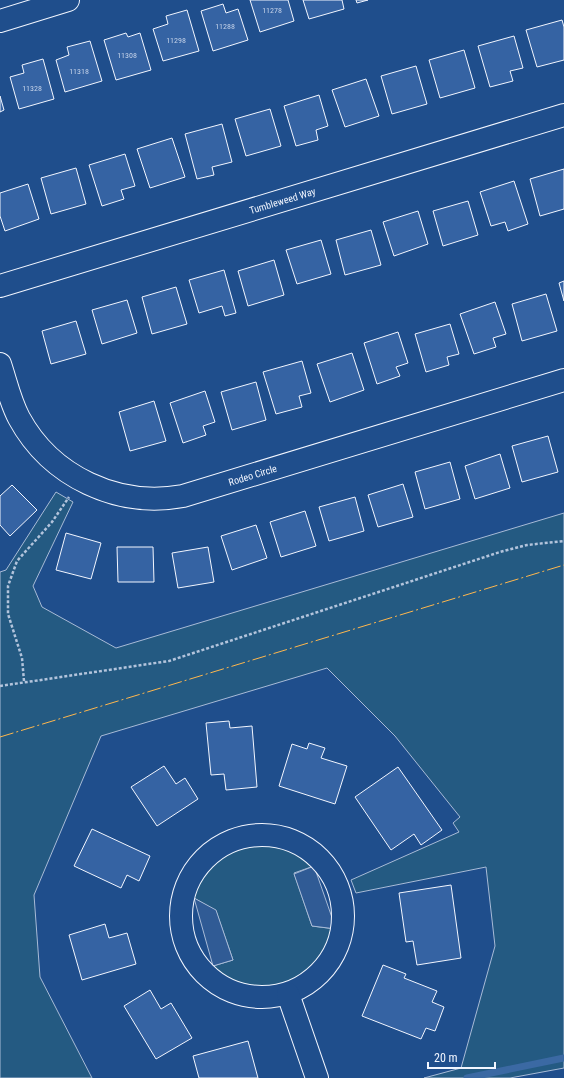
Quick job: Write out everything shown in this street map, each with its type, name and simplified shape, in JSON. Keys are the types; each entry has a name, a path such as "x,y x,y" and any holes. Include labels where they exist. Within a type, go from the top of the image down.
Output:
{"street":[{"path":"0,21 68,0"},
{"name":"Tumbleweed Way","path":"0,286 564,115"},
{"name":"Rodeo Circle","path":"0,364 13,406 20,419 42,450 82,481 103,490 135,498 156,499 183,496 564,380"},
{"path":"252,835 276,836 298,843 313,853 326,866 340,892 344,910 343,922 338,946 333,956 327,966 309,983 288,994 264,998 252,998 228,990 217,984 199,968 192,958 184,940 181,910 185,891 192,874 208,855 218,848 240,838 252,835"},
{"path":"288,994 317,1078"}],"path":[{"path":"24,681 22,658 8,614 8,586 17,561 52,522 69,497"},
{"path":"0,686 24,681 142,666 169,661 500,552 527,545 564,541"}],"shaded area":[{"path":"56,492 73,502 33,586 42,607 116,648 564,513 564,1068 510,1078 424,1078 461,1068 495,946 486,867 356,893 351,880 459,832 453,823 460,817 395,736 327,668 101,736 34,895 40,977 92,1078 0,1078 0,572 6,570"},
{"path":"263,842 292,848 304,855 309,860 314,866 294,873 312,926 336,929 333,940 323,959 309,974 290,985 275,989 237,985 223,979 219,975 213,966 233,960 216,911 194,898 193,892 206,872 221,857 239,848"},
{"path":"314,866 336,929 312,926 294,874"},
{"path":"194,898 216,910 233,960 213,966"}],"building":[{"path":"250,0 288,0 294,21 260,32"},
{"path":"303,0 342,0 344,9 309,19"},
{"path":"356,0 368,0 357,3"},
{"path":"223,4 226,13 238,9 248,40 213,51 201,11"},
{"path":"187,10 199,51 163,61 153,29 168,24 166,16"},
{"path":"562,20 564,27 564,60 537,67 526,30"},
{"path":"126,33 128,37 140,33 151,70 116,80 104,40"},
{"path":"514,36 523,68 510,71 513,81 490,87 478,46"},
{"path":"90,41 102,81 65,92 56,60 69,55 67,47"},
{"path":"464,50 475,88 440,98 429,60"},
{"path":"43,59 54,99 19,109 10,77 24,73 22,65"},
{"path":"416,66 427,104 392,114 381,76"},
{"path":"366,79 379,116 345,127 332,90"},
{"path":"319,95 328,126 316,130 318,140 296,146 284,106"},
{"path":"0,96 4,110 0,112"},
{"path":"270,109 281,146 246,156 235,119"},
{"path":"222,124 232,162 212,167 214,175 197,179 185,134"},
{"path":"172,138 185,177 150,188 137,149"},
{"path":"125,154 135,186 121,190 124,199 102,206 89,165"},
{"path":"76,168 86,204 51,214 41,178"},
{"path":"564,169 564,209 540,216 530,179"},
{"path":"514,181 528,224 508,231 505,222 491,226 480,192"},
{"path":"28,184 39,219 5,231 0,216 0,193"},
{"path":"468,201 478,235 443,246 433,211"},
{"path":"418,211 428,244 394,256 383,222"},
{"path":"371,230 381,265 345,275 336,240"},
{"path":"321,240 331,274 297,284 286,250"},
{"path":"274,260 284,295 248,306 238,271"},
{"path":"224,270 236,313 225,316 222,306 199,313 189,280"},
{"path":"564,281 564,301 559,283"},
{"path":"176,287 187,324 152,334 142,297"},
{"path":"546,294 557,331 522,341 512,304"},
{"path":"127,300 137,333 102,344 92,310"},
{"path":"495,302 506,334 493,338 496,347 474,354 460,314"},
{"path":"76,321 86,354 51,364 42,331"},
{"path":"450,324 459,354 447,357 449,365 426,372 415,334"},
{"path":"398,332 408,363 396,367 400,376 377,384 364,343"},
{"path":"352,353 364,390 330,402 317,364"},
{"path":"302,361 311,393 299,396 302,407 276,414 263,372"},
{"path":"256,382 266,420 232,430 221,392"},
{"path":"205,391 215,422 203,426 206,435 183,443 170,403"},
{"path":"154,401 166,441 130,451 119,412"},
{"path":"548,436 558,472 522,482 512,446"},
{"path":"500,454 510,488 475,499 465,466"},
{"path":"450,462 460,499 425,509 415,472"},
{"path":"403,484 413,517 378,527 368,495"},
{"path":"12,485 37,510 10,536 0,525 0,496"},
{"path":"355,497 364,531 329,541 319,507"},
{"path":"305,511 316,546 281,557 270,522"},
{"path":"256,525 267,558 232,570 221,536"},
{"path":"66,533 101,543 91,579 56,570"},
{"path":"117,547 153,547 154,582 118,582"},
{"path":"208,547 214,582 178,588 172,553"},
{"path":"229,721 230,728 252,726 257,787 226,790 224,774 211,775 206,723"},
{"path":"309,743 325,748 321,758 347,766 335,804 279,786 292,744 307,749"},
{"path":"164,766 176,784 185,778 198,799 157,826 131,787"},
{"path":"398,767 442,830 421,845 414,834 391,850 355,797"},
{"path":"92,829 150,856 139,881 127,875 121,888 74,866"},
{"path":"451,885 461,958 417,965 413,941 406,942 399,893"},
{"path":"105,924 109,938 127,933 136,964 82,980 69,935"},
{"path":"383,965 406,974 404,978 437,991 432,1002 444,1007 435,1031 426,1028 421,1039 362,1016"},
{"path":"150,990 161,1009 171,1003 192,1038 156,1059 124,1006"},
{"path":"248,1041 258,1078 199,1078 193,1056"}],"waterway":[{"path":"467,1078 564,1058"}],"power":[{"path":"0,737 564,565"}]}
